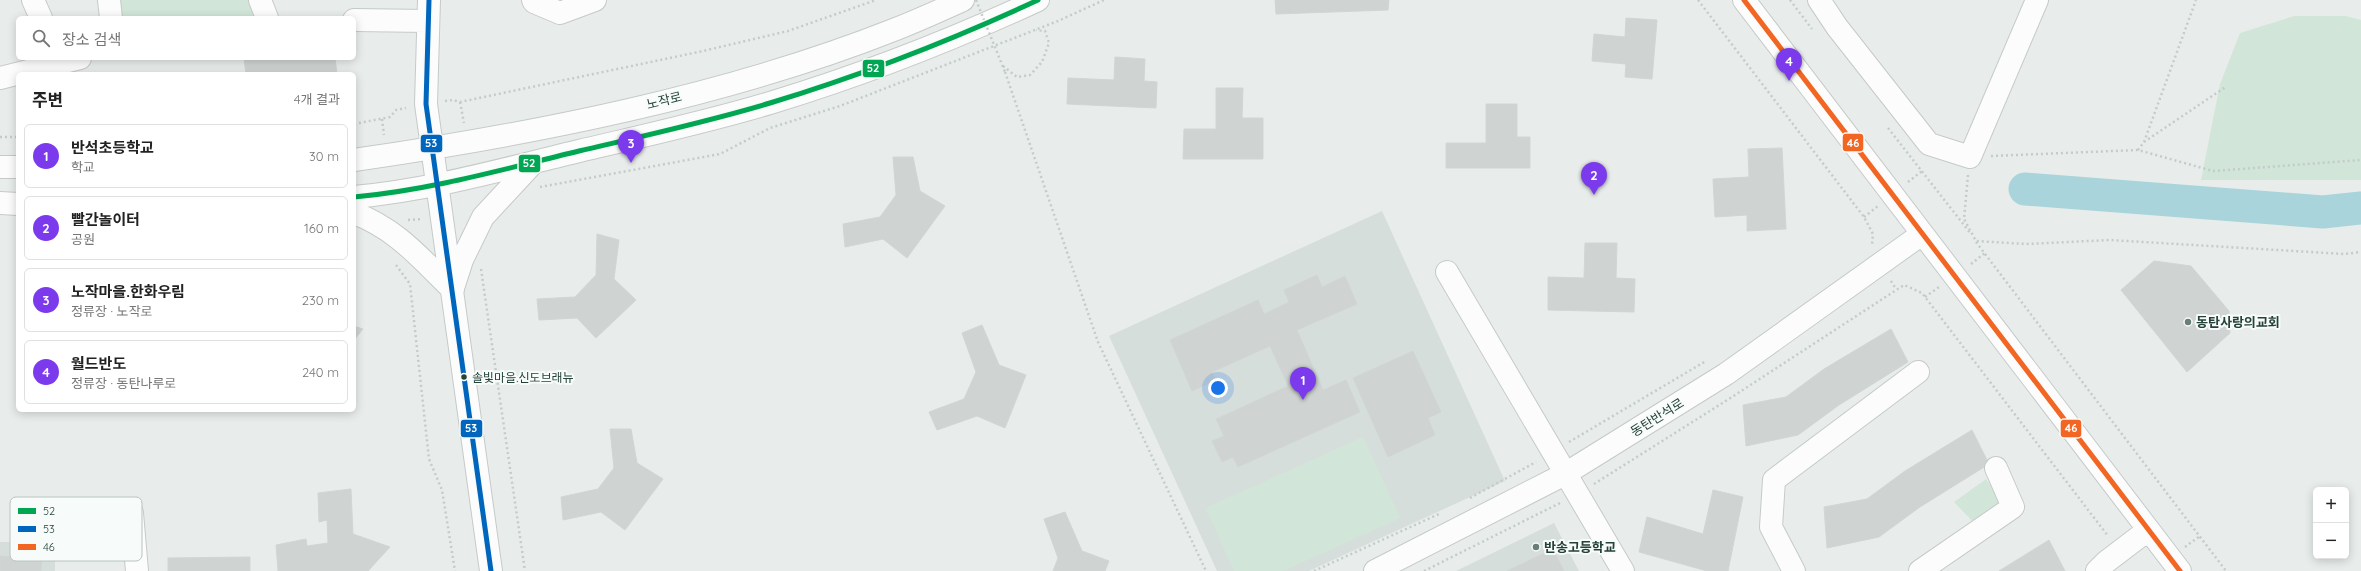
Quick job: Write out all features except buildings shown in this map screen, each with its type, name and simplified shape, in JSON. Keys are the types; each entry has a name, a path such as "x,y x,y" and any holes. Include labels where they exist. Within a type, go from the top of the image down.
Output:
{"street":[{"path":"33,0 40,16"},
{"path":"109,0 111,16"},
{"path":"260,0 266,16"},
{"path":"533,0 534,2 560,13 595,0"},
{"name":"노작로","path":"356,160 433,149 672,99 802,62 896,29 963,0"},
{"path":"356,197 389,194 471,179 534,162 685,127 824,86 943,41 1038,0"},
{"path":"1744,0 2180,571"},
{"path":"1819,0 1837,27 1929,144 1970,157 2037,0"},
{"path":"356,20 428,10 426,104 492,571"},
{"path":"21,72 64,60"},
{"path":"0,78 16,74"},
{"path":"529,130 518,140 514,151 520,161 534,162"},
{"path":"453,290 462,260 483,217 534,162"},
{"path":"0,166 16,167"},
{"path":"0,203 16,204"},
{"path":"356,214 386,227 403,240 453,290"},
{"name":"동탄반석로","path":"1375,571 1565,474 1726,374 1922,234"},
{"path":"1447,272 1623,571"},
{"path":"1794,571 1771,527 1774,480 1918,372"},
{"path":"1920,571 2013,507 1996,468"},
{"path":"2097,571 2106,562 2148,530"},
{"path":"136,561 137,571"}],"path":[{"path":"453,100 460,102 703,51 788,31 876,0"},
{"path":"976,0 1006,72 1098,342 1206,571"},
{"path":"533,188 720,154 770,128 840,106 1034,30 1104,0"},
{"path":"1698,0 1864,217 1873,234 1873,242 1869,250"},
{"path":"1790,0 1814,31"},
{"path":"2138,150 2144,142 2196,0"},
{"path":"1003,66 1017,77 1030,75 1042,62 1049,43 1045,31 1034,30"},
{"path":"2144,142 2227,86"},
{"path":"356,124 390,117 396,110"},
{"path":"1884,122 2226,571"},
{"path":"0,137 16,137"},
{"path":"1976,241 1964,220 1970,157 2138,150 2213,171 2361,160"},
{"path":"1976,241 2026,244 2110,240 2344,254 2361,252"},
{"path":"395,263 410,284 429,459 442,490 455,571"},
{"path":"480,266 525,571"},
{"path":"1424,571 1577,494 1732,397 1904,285 1922,292 2110,540"},
{"path":"1468,499 1552,452 1711,358"},
{"path":"1314,571 1440,514"}],"shaded area":[{"path":"1382,211 1505,481 1309,571 1217,571 1109,336"},
{"name":"반송고등학교","path":"1554,523 1579,571 1456,571"},
{"path":"0,542 10,542 10,561 55,561 55,571 0,571"}],"green space":[{"path":"112,0 256,0 261,16 114,16"},
{"path":"2294,16 2346,16 2361,20 2361,180 2201,180 2220,84 2240,33"},
{"path":"1363,437 1400,518 1283,571 1234,571 1206,508"},
{"path":"1986,479 2003,503 1976,525 1954,502"}],"waterway":[{"path":"2025,189 2323,212 2361,208"}],"transit line":[{"name":"53","path":"429,0 426,104 491,571"},
{"name":"52","path":"356,197 383,194 467,178 746,110 873,69 940,43 1038,0"},
{"name":"46","path":"1744,0 2180,571"}],"place":[{"name":"월드반도","path":"1789,81"},
{"name":"노작마을.한화우림","path":"631,163"},
{"name":"빨간놀이터","path":"1594,195"},
{"name":"동탄사랑의교회","path":"2188,322"},
{"name":"솔빛마을.신도브래뉴","path":"464,377"},
{"name":"반석초등학교","path":"1303,400"},
{"name":"반송고등학교","path":"1536,547"}]}
